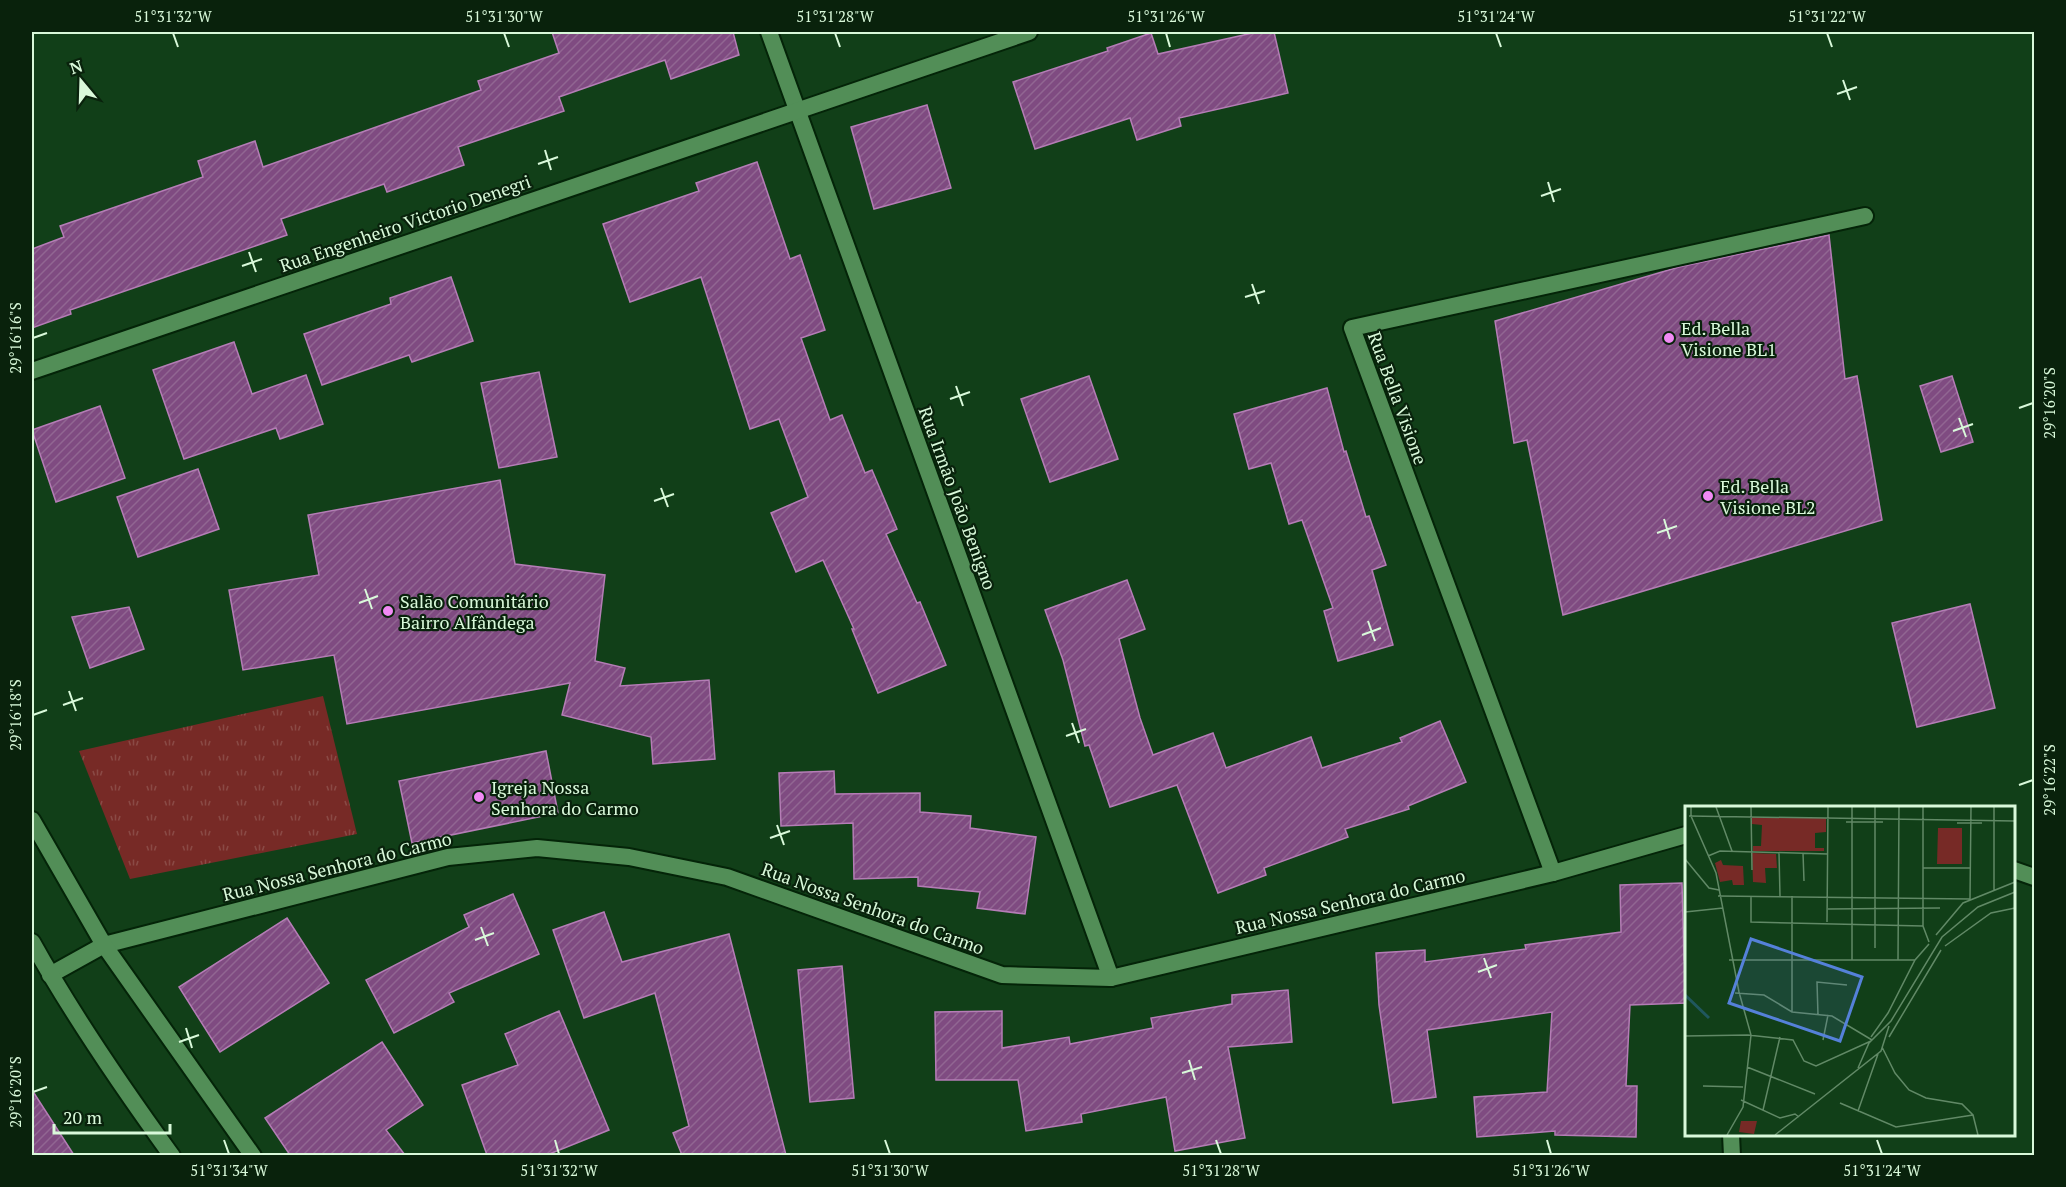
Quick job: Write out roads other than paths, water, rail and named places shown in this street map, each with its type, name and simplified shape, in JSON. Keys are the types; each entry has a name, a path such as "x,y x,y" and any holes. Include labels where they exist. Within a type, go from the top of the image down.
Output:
{"street":[{"name":"Rua Irmão João Benigno","path":"769,32 1111,978"},
{"name":"Rua Engenheiro Victorio Denegri","path":"32,370 1029,32"},
{"name":"Rua Bella Visione","path":"1554,873 1352,328 1865,216"},
{"path":"32,820 104,945 253,1155"},
{"name":"Rua Nossa Senhora do Carmo","path":"50,975 104,945 448,857 537,848 629,857 727,877 1002,975 1111,978 1554,873 1685,835"},
{"path":"2015,871 2034,877"},
{"path":"32,942 50,975 144,1117 172,1155"},
{"path":"1731,1136 1732,1155"}],"place":[{"name":"Ed. Bella Visione BL1","path":"1669,338"},
{"name":"Ed. Bella Visione BL2","path":"1708,496"},
{"name":"Salão Comunitário Bairro Alfândega","path":"388,611"},
{"name":"Igreja Nossa Senhora do Carmo","path":"479,797"}]}
